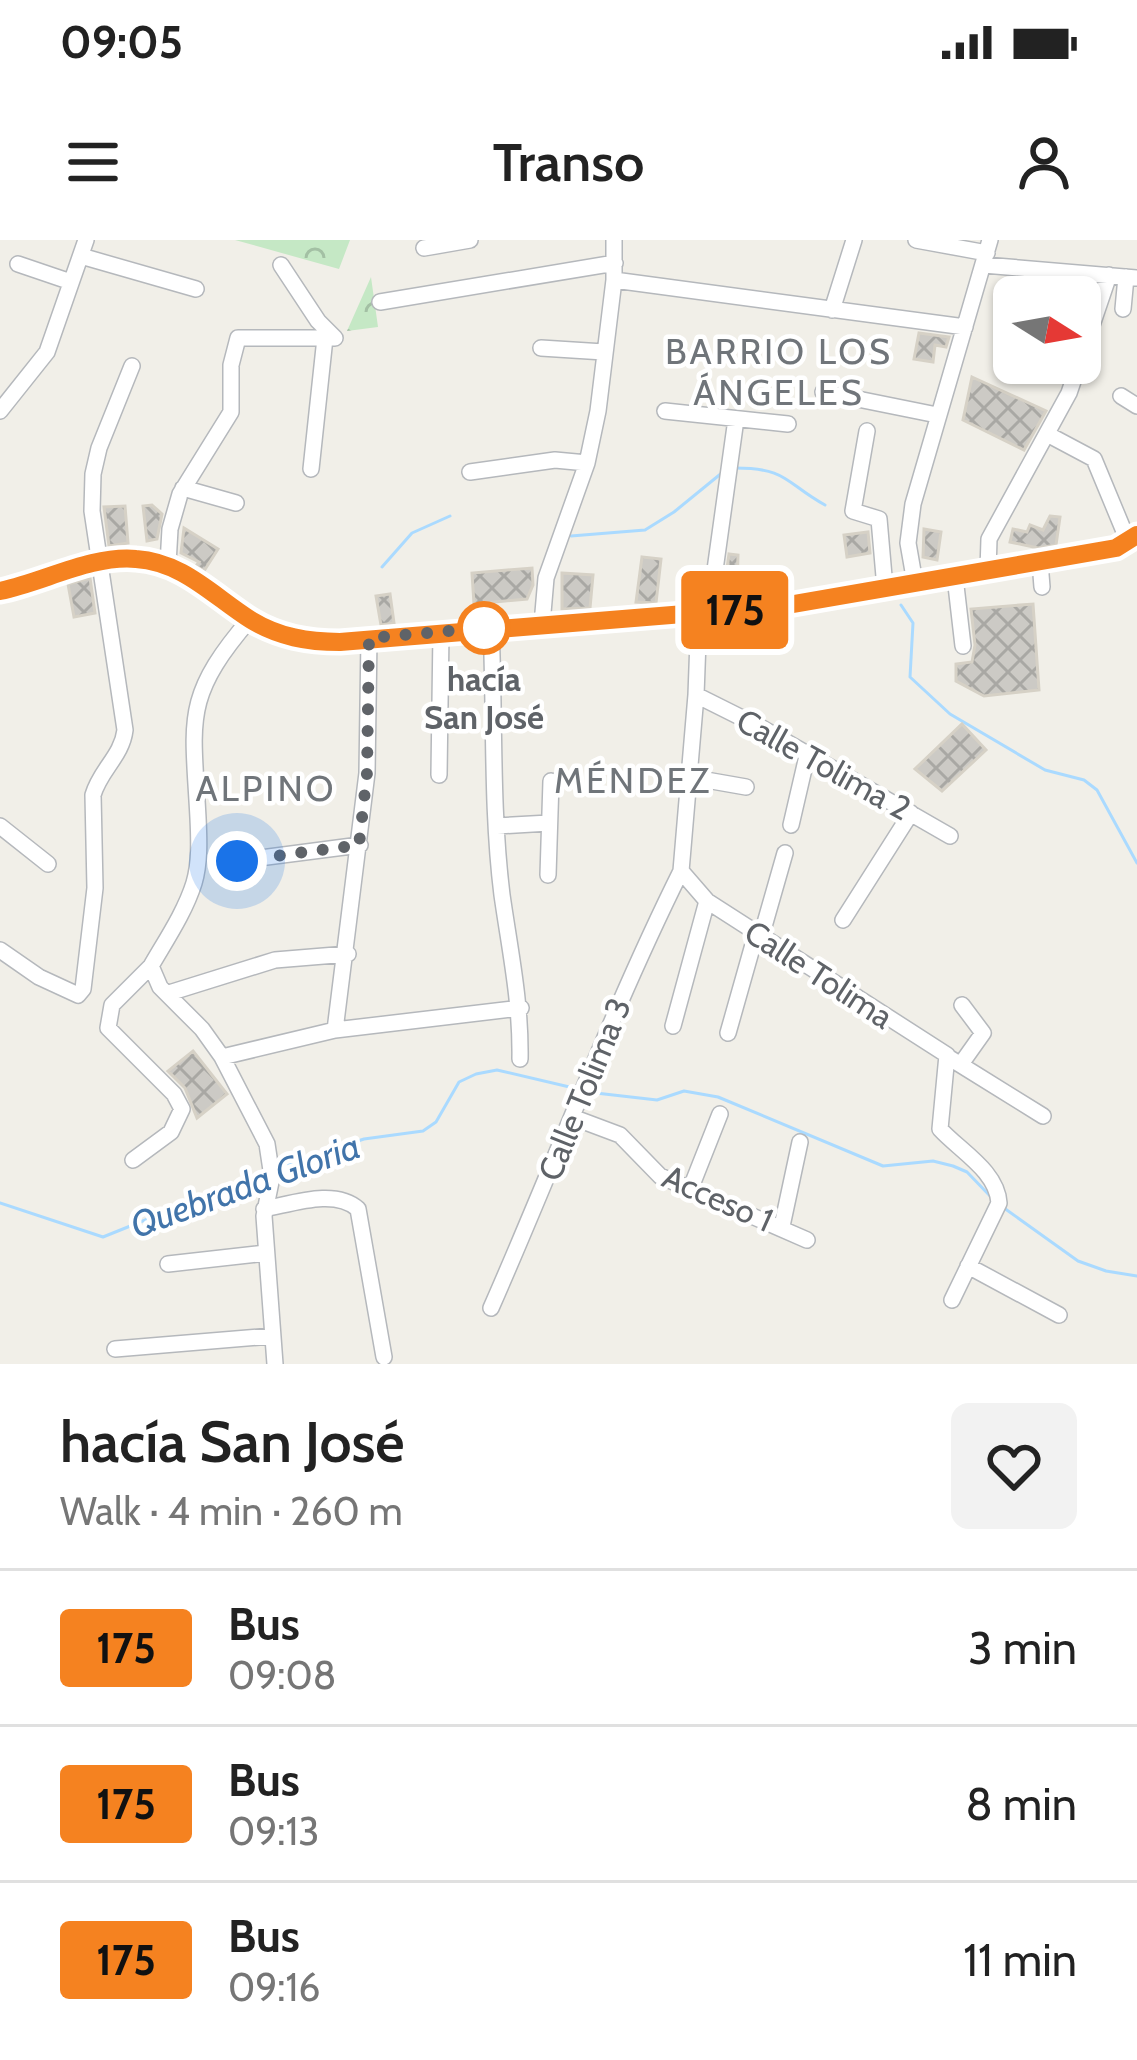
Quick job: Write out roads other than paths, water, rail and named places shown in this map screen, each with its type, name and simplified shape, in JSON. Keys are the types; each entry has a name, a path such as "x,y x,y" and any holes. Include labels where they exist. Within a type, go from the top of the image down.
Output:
{"main road":[{"path":"2,587 128,558 168,564 250,619 308,642 704,613 955,577 1116,548 1133,538"}],"street":[{"path":"424,248 470,240"},
{"path":"542,625 546,578 587,463 598,411 614,240"},
{"path":"832,310 854,240"},
{"path":"916,240 1124,277"},
{"path":"0,410 47,352 83,248 196,289"},
{"path":"915,583 908,543 914,504 987,252"},
{"path":"18,265 70,282"},
{"path":"168,564 170,529 184,488 231,412 231,364 238,338 335,338 281,265"},
{"path":"380,302 614,272 832,310 965,327"},
{"path":"1123,308 1124,277"},
{"path":"988,571 989,539 1124,277"},
{"path":"311,469 325,338"},
{"path":"542,348 604,352"},
{"path":"0,950 39,977 78,995 85,981 96,863 93,795 121,750 124,730 92,511 93,473 132,366"},
{"path":"823,392 938,415"},
{"path":"1121,396 1137,406"},
{"path":"665,411 788,424"},
{"path":"681,871 704,613 736,419"},
{"path":"867,431 853,512 879,519 885,588"},
{"path":"1047,434 1094,459 1133,538"},
{"path":"470,472 555,460 587,463"},
{"path":"184,488 236,503"},
{"path":"1040,562 1042,587"},
{"path":"955,577 963,646"},
{"path":"133,1160 171,1132 182,1108 174,1094 108,1028 112,1005 151,966 195,880 198,695 218,657 250,619"},
{"path":"491,627 497,826 502,895 521,1008 520,1060"},
{"path":"439,775 441,632"},
{"path":"335,1030 367,773 369,638"},
{"name":"Calle Tolima 2","path":"696,695 950,836"},
{"path":"791,825 807,756"},
{"path":"689,777 746,787"},
{"path":"548,875 551,781"},
{"path":"843,920 911,813"},
{"path":"497,826 549,824"},
{"path":"0,826 48,864"},
{"path":"237,861 359,845"},
{"path":"728,1033 784,853"},
{"name":"Calle Tolima","path":"681,871 707,901 758,936 1043,1117"},
{"name":"Calle Tolima 3","path":"490,1308 640,951 681,871"},
{"path":"673,1026 707,901"},
{"path":"169,992 275,960 347,954"},
{"path":"151,966 153,978 222,1057 271,1158 264,1209 274,1364"},
{"path":"952,1300 999,1203 994,1181 940,1129 955,1060 983,1033 962,1006"},
{"path":"222,1057 335,1030 521,1008"},
{"name":"Acceso 1","path":"574,1110 620,1135 659,1176 807,1240"},
{"path":"690,1190 721,1114"},
{"path":"782,1226 800,1142"},
{"path":"264,1209 331,1198 342,1198 358,1209 384,1357"},
{"path":"169,1264 266,1253"},
{"path":"968,1266 1059,1315"},
{"path":"115,1349 272,1336"}],"waterway":[{"path":"735,468 776,474 825,505"},
{"path":"571,536 645,530 723,472"},
{"path":"382,567 412,533 450,516"},
{"path":"901,605 913,623 910,677 950,714 1045,770 1084,780 1097,790 1137,863"},
{"name":"Quebrada Gloria","path":"276,1168 364,1139 423,1131 436,1122 459,1082 476,1074 497,1070 578,1089"},
{"name":"Quebrada Gloria","path":"587,1092 657,1100 684,1091 718,1097 883,1166 933,1161 953,1166 967,1172 992,1198"},
{"name":"Quebrada Gloria","path":"0,1203 103,1237 267,1171"},
{"name":"Quebrada Gloria","path":"1004,1208 1078,1261 1137,1276"}],"place":[{"name":"hacía San José","path":"484,628"}],"district":[{"name":"BARRIO LOS ÁNGELES","path":"779,372"},
{"name":"MÉNDEZ","path":"633,780"},
{"name":"ALPINO","path":"266,788"}]}
